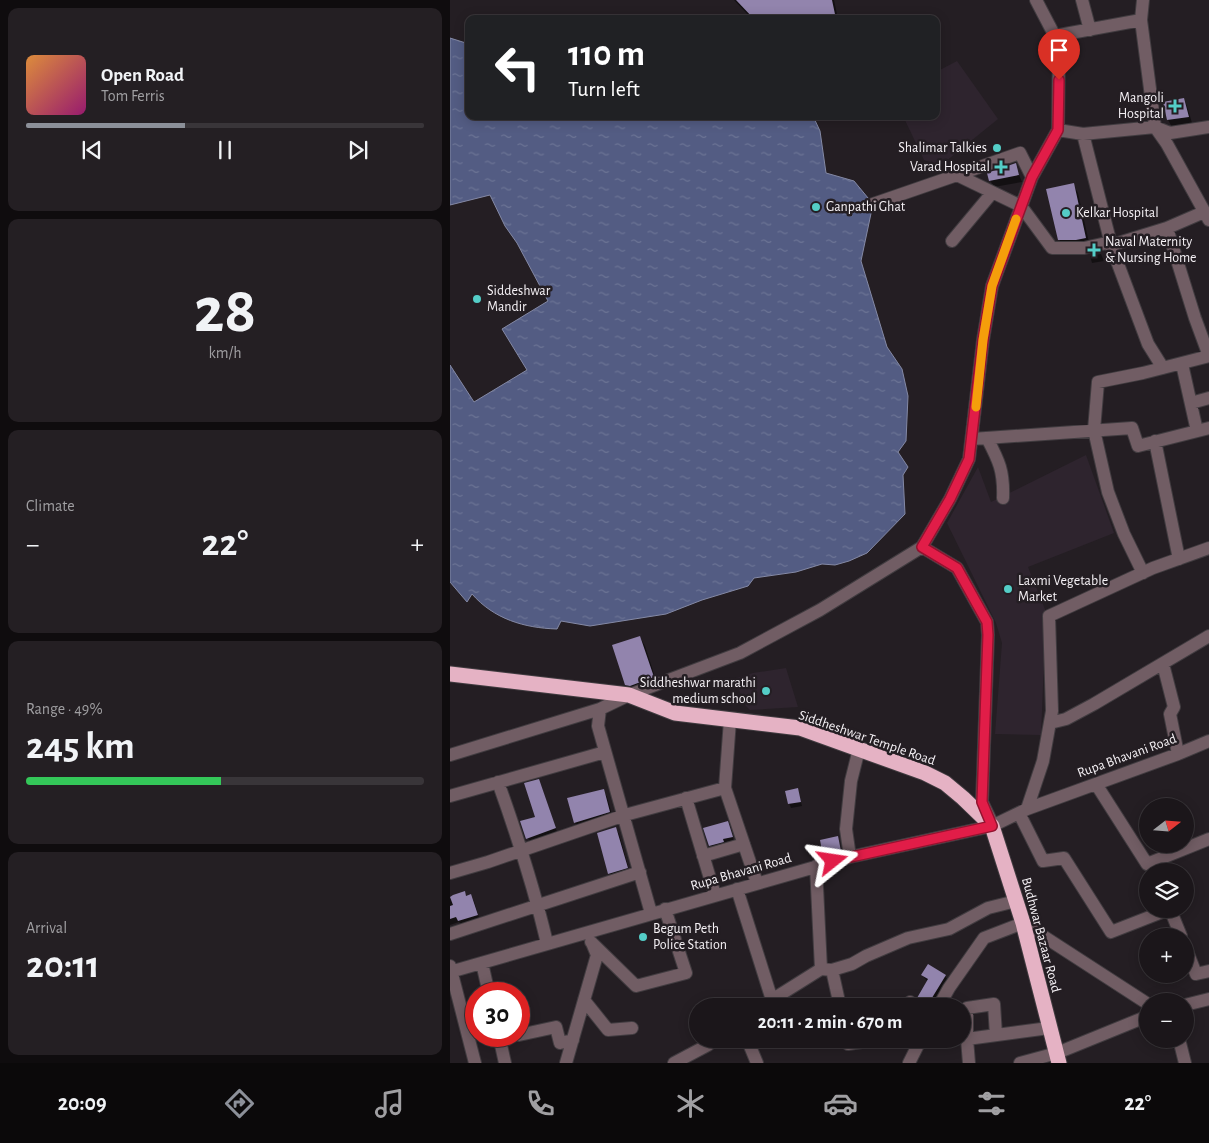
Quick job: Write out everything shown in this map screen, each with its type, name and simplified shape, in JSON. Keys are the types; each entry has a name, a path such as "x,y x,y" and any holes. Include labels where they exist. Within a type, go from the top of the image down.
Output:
{"highway":[{"name":"Siddheshwar Temple Road","path":"450,674 629,695 675,713 800,728 925,773 944,783 992,826"},
{"name":"Budhwar Bazaar Road","path":"992,826 1023,922 1058,1058"}],"street":[{"path":"450,755 600,709 629,695 740,653 820,610 922,547 950,499 969,459 983,340 992,286 1032,177 1058,130 1059,44 1036,0"},
{"path":"1082,0 1090,30"},
{"path":"957,175 1022,206 1052,248 1084,248 1112,244 1207,216 1167,144 1155,127 1141,20 1146,1"},
{"path":"1054,36 1141,20"},
{"path":"1058,130 1084,134 1155,127 1170,133 1209,127"},
{"path":"1084,134 1112,244 1148,344 1163,368"},
{"path":"873,204 1020,153 1032,177"},
{"path":"952,241 992,193"},
{"path":"1143,573 1124,534 1108,492 1094,430 1098,382 1182,364 1209,356 1167,228"},
{"path":"972,439 1132,428 1138,446 1203,429 1190,403 1182,364"},
{"path":"1190,403 1209,398"},
{"path":"987,438 1001,465 1004,498"},
{"path":"1155,441 1179,559"},
{"path":"922,547 957,568 987,622 988,645 982,802 992,826"},
{"path":"1147,918 1111,932 1064,858 1043,861 1023,811 1044,761 1052,711 1049,616 1143,573 1209,548"},
{"path":"1050,723 1066,719 1094,704 1209,636"},
{"path":"1163,664 1174,707 1170,714 1178,754"},
{"path":"600,709 598,726 625,815 651,913"},
{"path":"730,720 725,788 757,883"},
{"name":"Rupa Bhavani Road","path":"451,970 547,943 590,936 651,913 816,866 992,826 1023,811 1209,741"},
{"path":"850,857 846,829 851,781 859,750"},
{"path":"450,796 605,752"},
{"path":"498,782 522,851 547,943"},
{"path":"1096,784 1146,863"},
{"path":"450,873 522,851 625,815 725,788"},
{"path":"686,798 714,895"},
{"path":"1163,863 1209,839"},
{"path":"703,856 744,844"},
{"path":"816,866 826,970 837,998"},
{"path":"450,934 640,872"},
{"path":"737,889 766,998"},
{"path":"776,998 826,970 852,964 908,938 949,929 988,908 1016,901"},
{"path":"590,936 636,986 686,973 665,909"},
{"path":"943,998 984,938 1023,922 1139,998"},
{"path":"566,1063 596,955 590,936"},
{"path":"482,962 486,982"},
{"path":"1194,969 1196,974 1209,971"},
{"path":"451,970 475,1063"},
{"path":"1194,1003 1209,999"},
{"path":"584,1000 608,1030 632,1028"},
{"path":"971,1008 994,1004 996,1035"},
{"path":"1020,1063 1058,1058 1139,1020"},
{"path":"530,1033 556,1027 560,1043 573,1040"},
{"path":"971,1038 1049,1028"},
{"path":"504,1047 505,1063"},
{"path":"674,1063 702,1048"},
{"path":"751,1048 757,1063"},
{"path":"909,1063 916,1048"},
{"path":"968,1048 969,1063"},
{"path":"1181,1048 1185,1063"}],"shaded area":[{"path":"957,61 998,119 940,166 924,160 905,120 940,120 940,70"},
{"name":"Laxmi Vegetable Market","path":"1086,455 1114,533 1028,567 1046,612 1041,735 995,734 1002,643 996,623 947,523 978,467 991,502"},
{"name":"Siddheshwar marathi medium school","path":"786,668 798,707 750,710 743,703 736,678 753,673"}],"water":[{"path":"450,38 465,43 465,120 815,120 820,131 826,173 854,181 873,204 861,261 887,347 902,369 908,396 906,441 898,452 908,467 903,475 905,514 867,553 849,561 835,565 822,564 796,572 754,578 748,586 702,600 666,614 590,626 561,621 557,629 533,627 500,616 481,603 472,594 467,602 450,582 450,365 474,402 527,370 502,329 548,301 517,243 505,226 490,195 450,205"}],"building":[{"path":"736,0 832,0 835,15 750,15"},
{"path":"1184,98 1189,117 1167,120 1163,102"},
{"path":"1016,163 1019,175 989,181 987,173"},
{"name":"Kelkar Hospital","path":"1074,183 1086,238 1058,240 1046,189"},
{"path":"640,636 654,677 630,686 625,685 612,645"},
{"path":"539,779 556,828 526,839 520,821 535,817 524,783"},
{"path":"798,788 801,802 788,804 785,791"},
{"path":"604,789 610,812 574,823 567,798"},
{"path":"728,821 733,837 723,839 724,842 709,846 703,828"},
{"path":"616,827 628,868 608,874 597,833"},
{"path":"838,836 841,851 823,856 820,840"},
{"path":"465,891 466,896 471,894 478,915 458,921 456,917 450,919 450,906 453,905 450,897"},
{"path":"928,964 946,975 932,998 917,998 928,979 921,975"}],"slow traffic":[{"path":"976,407 983,340 992,286 1016,219"}],"place":[{"name":"Mangoli Hospital","path":"1175,106"},
{"name":"Shalimar Talkies","path":"997,148"},
{"name":"Varad Hospital","path":"1001,167"},
{"name":"Ganpathi Ghat","path":"816,207"},
{"name":"Kelkar Hospital","path":"1066,213"},
{"name":"Naval Maternity & Nursing Home","path":"1094,250"},
{"name":"Siddeshwar Mandir","path":"477,299"},
{"name":"Laxmi Vegetable Market","path":"1008,589"},
{"name":"Siddheshwar marathi medium school","path":"766,691"},
{"name":"Begum Peth Police Station","path":"643,937"}],"route":[{"path":"833,861 992,826 982,802 987,622 957,568 922,547 950,499 969,459 983,340 992,286 1032,177 1058,130 1059,80"}]}
